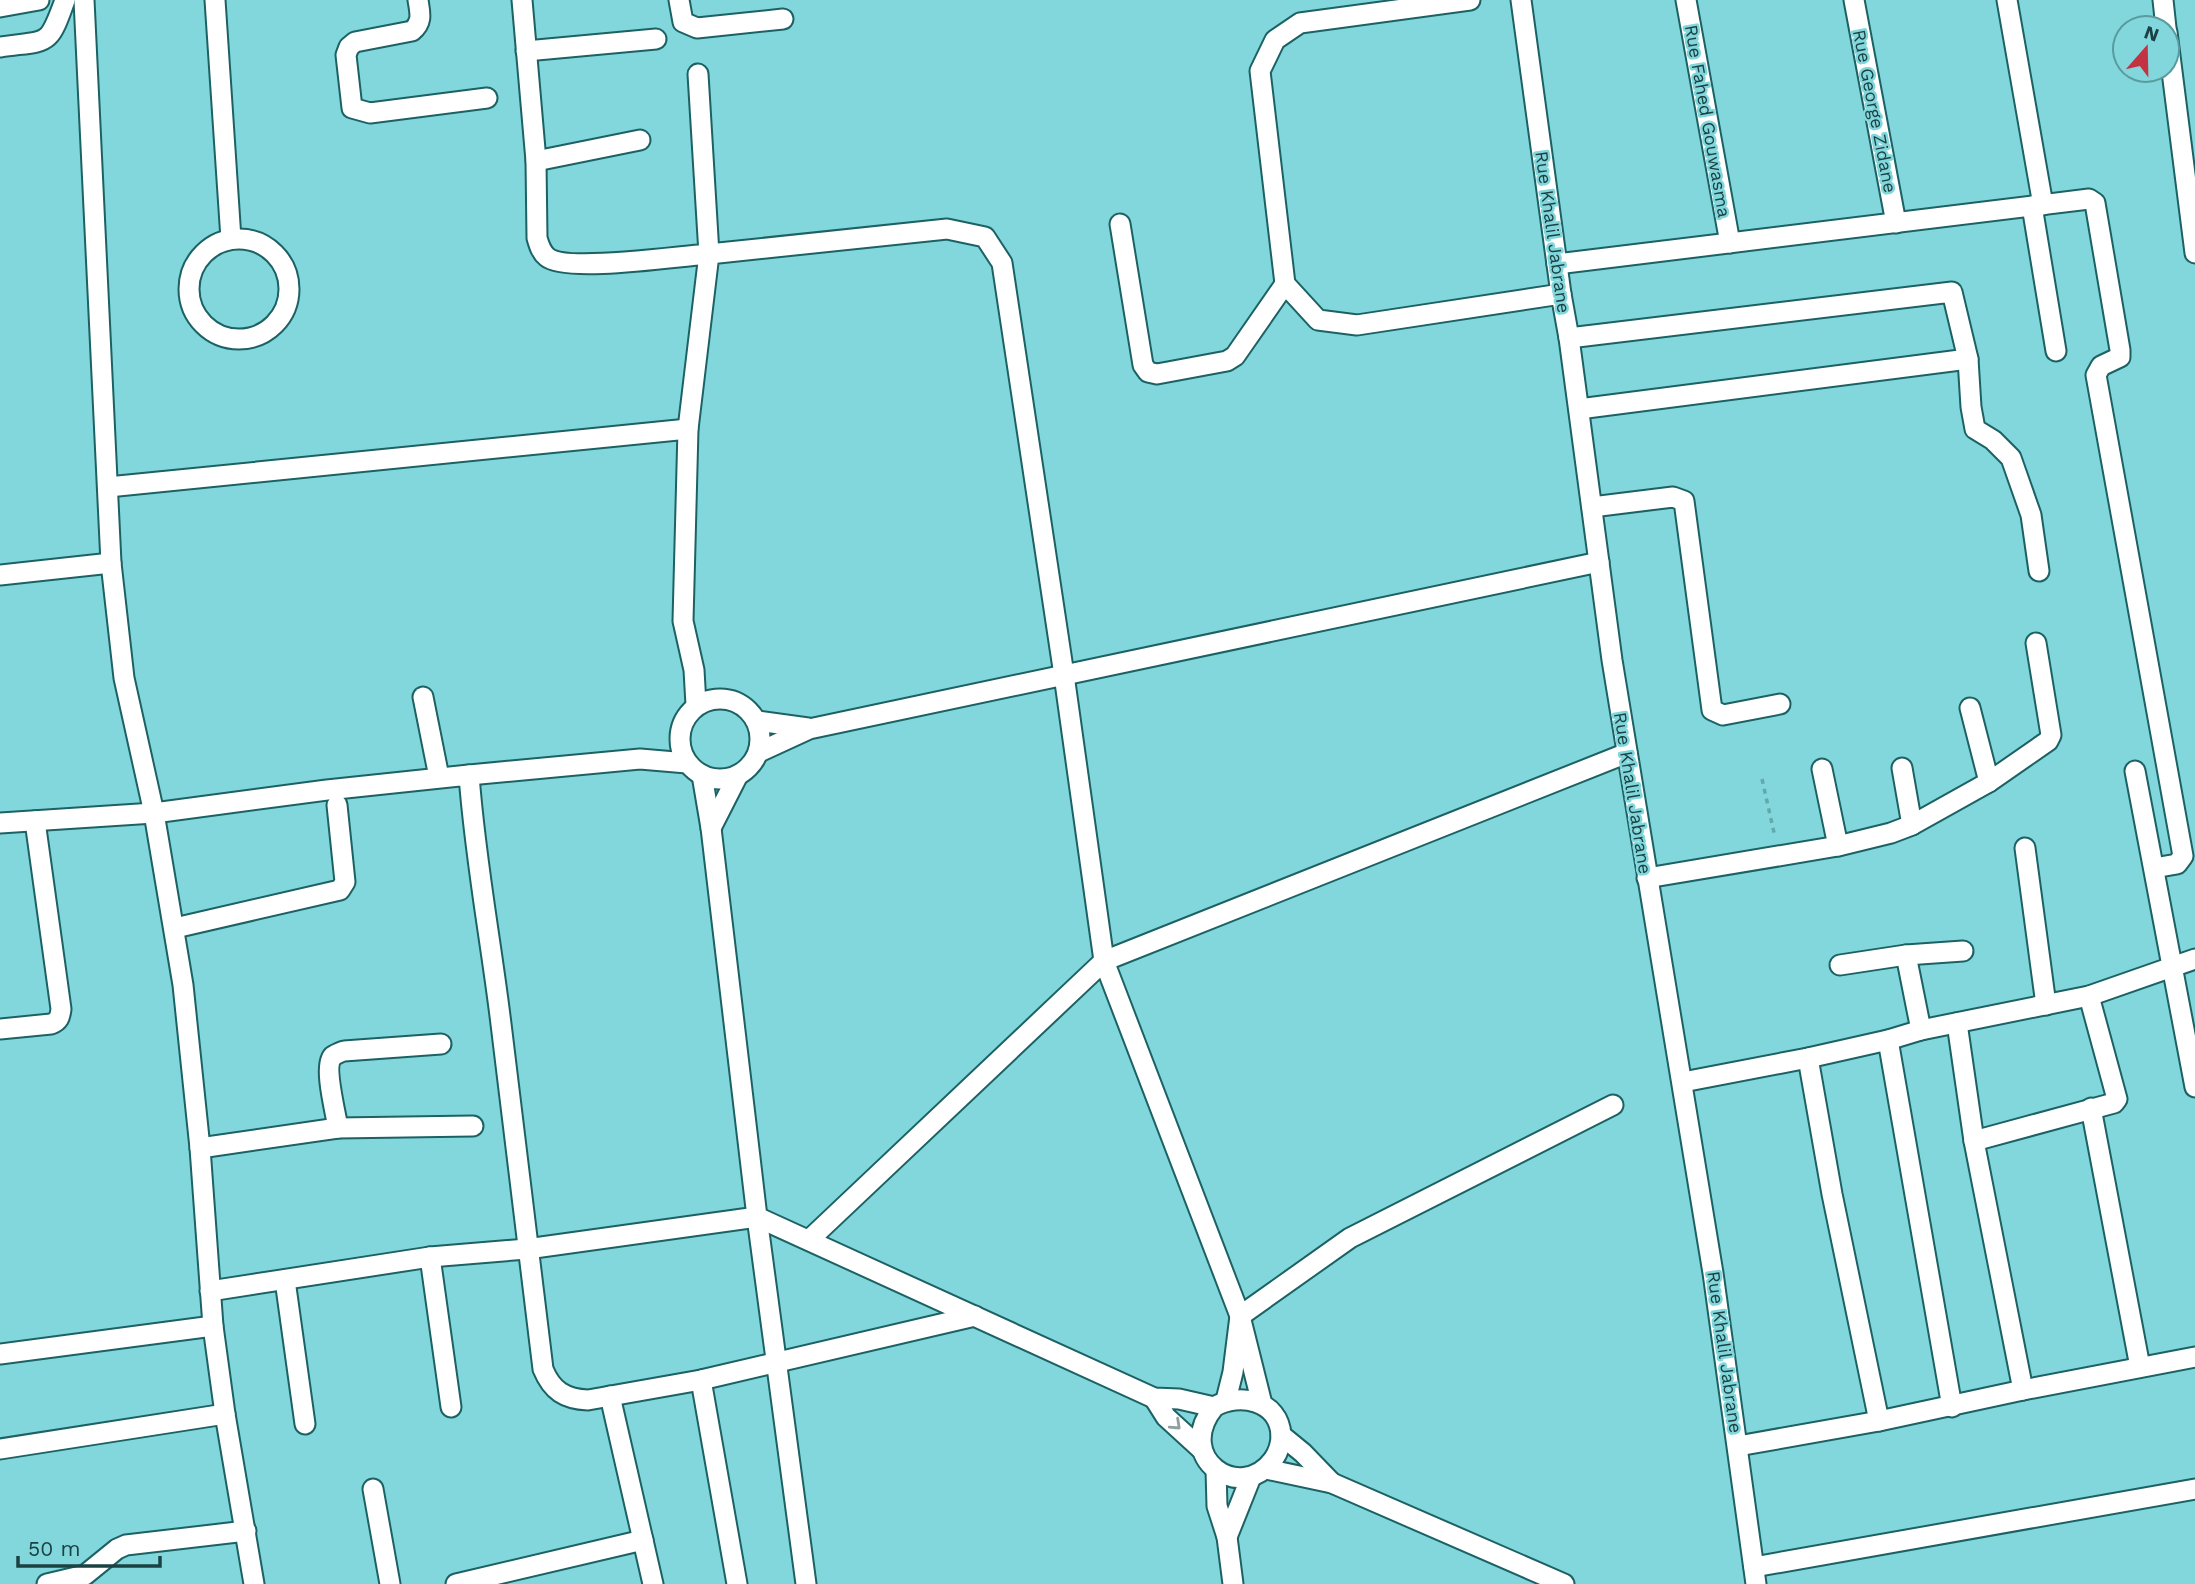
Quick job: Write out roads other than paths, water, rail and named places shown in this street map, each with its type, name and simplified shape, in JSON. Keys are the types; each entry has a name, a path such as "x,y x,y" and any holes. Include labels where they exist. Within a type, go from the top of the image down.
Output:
{"street":[{"path":"0,7 39,0"},
{"path":"0,47 45,41 54,31 65,0"},
{"path":"84,0 111,563 124,678 153,813 187,1011 214,1326 225,1414 254,1584"},
{"path":"215,0 231,239"},
{"path":"418,0 420,19 418,26 412,31 355,42 349,47 346,55 352,108 370,113 487,97"},
{"path":"522,0 536,161 537,238 540,250 547,258 558,263 610,263 947,229 985,237 1002,263 1104,961 1240,1316 1262,1404"},
{"path":"680,0 683,22 697,28 783,19"},
{"path":"1470,0 1300,23 1275,40 1260,71 1285,284 1318,320 1357,325 1561,293"},
{"name":"Rue Khalil Jabrane","path":"1521,0 1627,753 1683,1082 1755,1576"},
{"name":"Rue Fahed Gouwasma","path":"1686,0 1730,243"},
{"name":"Rue George Zidane","path":"1854,0 1896,223"},
{"path":"2007,0 2038,206 2056,351"},
{"path":"527,51 656,39"},
{"path":"696,705 694,670 683,621 688,429 709,254 698,74"},
{"path":"2174,84 2195,246"},
{"path":"536,161 640,140"},
{"path":"1557,264 2089,200 2095,203 2120,350 2120,357 2101,366 2095,375 2183,856 2177,864 2154,868"},
{"path":"1120,224 1143,365 1148,372 1157,373 1215,363 1235,356 1285,284"},
{"path":"231,239 251,240 269,249 282,263 289,282 288,302 279,320 265,333 246,340 226,339 208,330 195,316 188,297 189,277 198,259 212,246 231,239"},
{"path":"1569,338 1949,290 1954,294 1968,359 1975,429 1993,440 2011,458 2031,515 2039,571"},
{"path":"1579,409 1968,359"},
{"path":"108,486 688,429"},
{"path":"1592,508 1673,497 1684,502 1712,710 1723,715 1780,704"},
{"path":"0,823 153,813 439,777 640,759 694,769 720,779 738,775 751,765 759,752 809,729 1599,562"},
{"path":"0,575 111,563"},
{"path":"1647,878 1838,846 1891,833 1912,825 1989,782 2048,741 2051,735 2036,643"},
{"path":"694,670 720,698 741,704 757,720 809,729"},
{"path":"423,697 439,777"},
{"path":"720,698 696,705 684,720 679,738 694,769 711,828 757,1217 806,1584"},
{"path":"1970,708 1989,782"},
{"path":"757,720 759,752"},
{"path":"640,759 679,738"},
{"path":"809,1240 1104,961 1627,753"},
{"path":"1902,768 1912,825"},
{"path":"1822,769 1838,846"},
{"path":"2135,771 2195,1087"},
{"path":"469,775 481,894 501,1021 543,1369 548,1381 559,1394 573,1399 610,1396 701,1380 975,1316"},
{"path":"711,828 738,775"},
{"path":"174,928 340,890 345,882 337,805"},
{"path":"0,1029 51,1024 57,1022 60,1016 35,821"},
{"path":"2025,848 2046,1004"},
{"path":"1840,965 1906,955 1963,951"},
{"path":"1906,955 1921,1030"},
{"path":"1683,1082 1808,1058 1921,1030 2089,996 2195,959"},
{"path":"1974,1141 2114,1103 2117,1096 2089,996"},
{"path":"1957,1023 1974,1141 2023,1390"},
{"path":"1888,1040 1952,1407"},
{"path":"338,1128 329,1074 329,1063 334,1055 344,1051 441,1044"},
{"path":"1808,1058 1832,1194 1879,1421"},
{"path":"1201,1449 1202,1426 1205,1419 1220,1404 1233,1372 1240,1316 1350,1238 1614,1105"},
{"path":"2091,1108 2140,1367"},
{"path":"200,1148 338,1128 473,1126"},
{"path":"210,1291 430,1257 527,1249 757,1217 1153,1398 1220,1404 1246,1399 1262,1404 1271,1411 1281,1435 1332,1483"},
{"path":"430,1257 451,1407"},
{"path":"285,1280 305,1424"},
{"path":"0,1354 214,1326"},
{"path":"1738,1446 1952,1407 2023,1390 2195,1357"},
{"path":"701,1380 737,1584"},
{"path":"610,1396 653,1584"},
{"path":"1153,1398 1166,1417 1201,1449 1216,1470 1232,1477 1259,1473 1332,1483 1564,1584"},
{"path":"0,1449 225,1414"},
{"path":"1227,1537 1259,1473 1278,1453 1281,1435"},
{"path":"1216,1470 1217,1506 1227,1537 1233,1584"},
{"path":"373,1489 390,1584"},
{"path":"1755,1576 2195,1489"},
{"path":"47,1584 85,1575 126,1545 246,1531"},
{"path":"456,1584 643,1540"}]}
